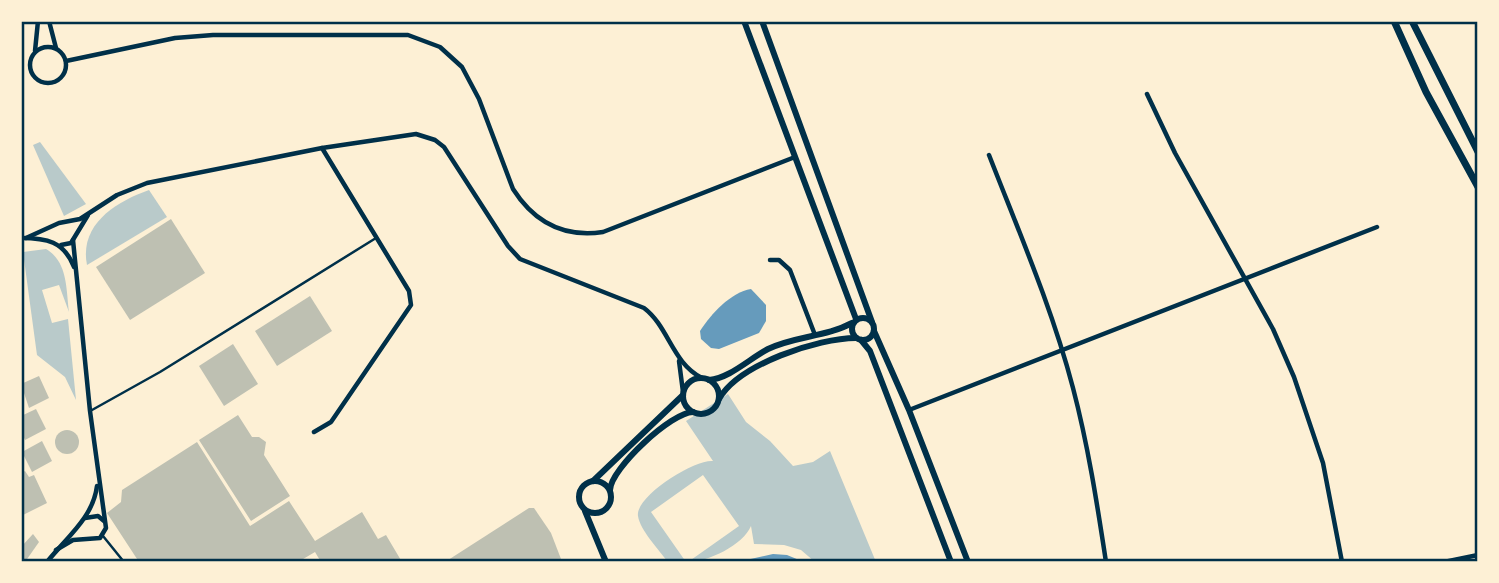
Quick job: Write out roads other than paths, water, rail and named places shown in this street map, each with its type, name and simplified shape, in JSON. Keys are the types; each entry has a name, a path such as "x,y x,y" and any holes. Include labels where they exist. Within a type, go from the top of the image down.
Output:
{"main road":[{"path":"1394,21 1426,92 1477,182"},
{"path":"1412,21 1478,152"}],"street":[{"path":"38,21 35,52 30,68 42,82 60,79 66,61"},
{"path":"49,21 57,49 66,61"},
{"path":"744,21 854,321 851,331 870,351 951,562"},
{"path":"762,21 874,331 909,410 968,562"},
{"path":"66,61 175,38 213,35 393,33 425,39 451,56 471,81 513,189 522,203 547,225 573,234 603,232 795,157"},
{"path":"35,52 46,47 57,49"},
{"path":"1147,94 1175,153 1282,348 1312,427 1331,496 1342,562"},
{"path":"24,238 89,215 117,195 138,186 322,148 406,134 435,140 452,156 508,246 520,259 644,309 655,320 678,357 683,376 685,405 693,412"},
{"path":"314,432 331,422 411,305 409,291 322,148"},
{"path":"989,155 1062,350 1088,452 1106,562"},
{"path":"24,238 65,246 89,215"},
{"path":"56,550 73,540 96,540 103,536 104,522 75,271 74,237 71,225 64,222"},
{"path":"54,226 52,233 57,244 68,254 75,271"},
{"path":"909,410 1377,227"},
{"path":"770,260 779,260 790,270 816,336"},
{"path":"606,562 579,501 580,491 683,393 688,383 724,376 768,349 816,336 863,317 872,321"},
{"path":"597,538 598,521 611,503 612,478 623,463 673,420 693,412 710,412 729,387 775,357 837,339 868,339 874,331"},
{"path":"678,357 716,386 719,399"},
{"path":"47,562 80,526 96,496 99,479"},
{"path":"593,481 603,483 610,490"},
{"path":"584,509 593,514 604,512"},
{"path":"84,518 98,516 104,522"},
{"path":"80,526 88,539"},
{"path":"940,534 956,528"},
{"path":"1444,562 1478,555"}],"lane":[{"path":"90,411 171,365 376,238"},
{"path":"103,536 124,562"}],"water":[{"path":"751,289 766,305 766,321 759,333 719,349 711,348 701,339 700,331 722,305 736,294"},
{"path":"773,554 787,555 804,562 737,562"}]}
